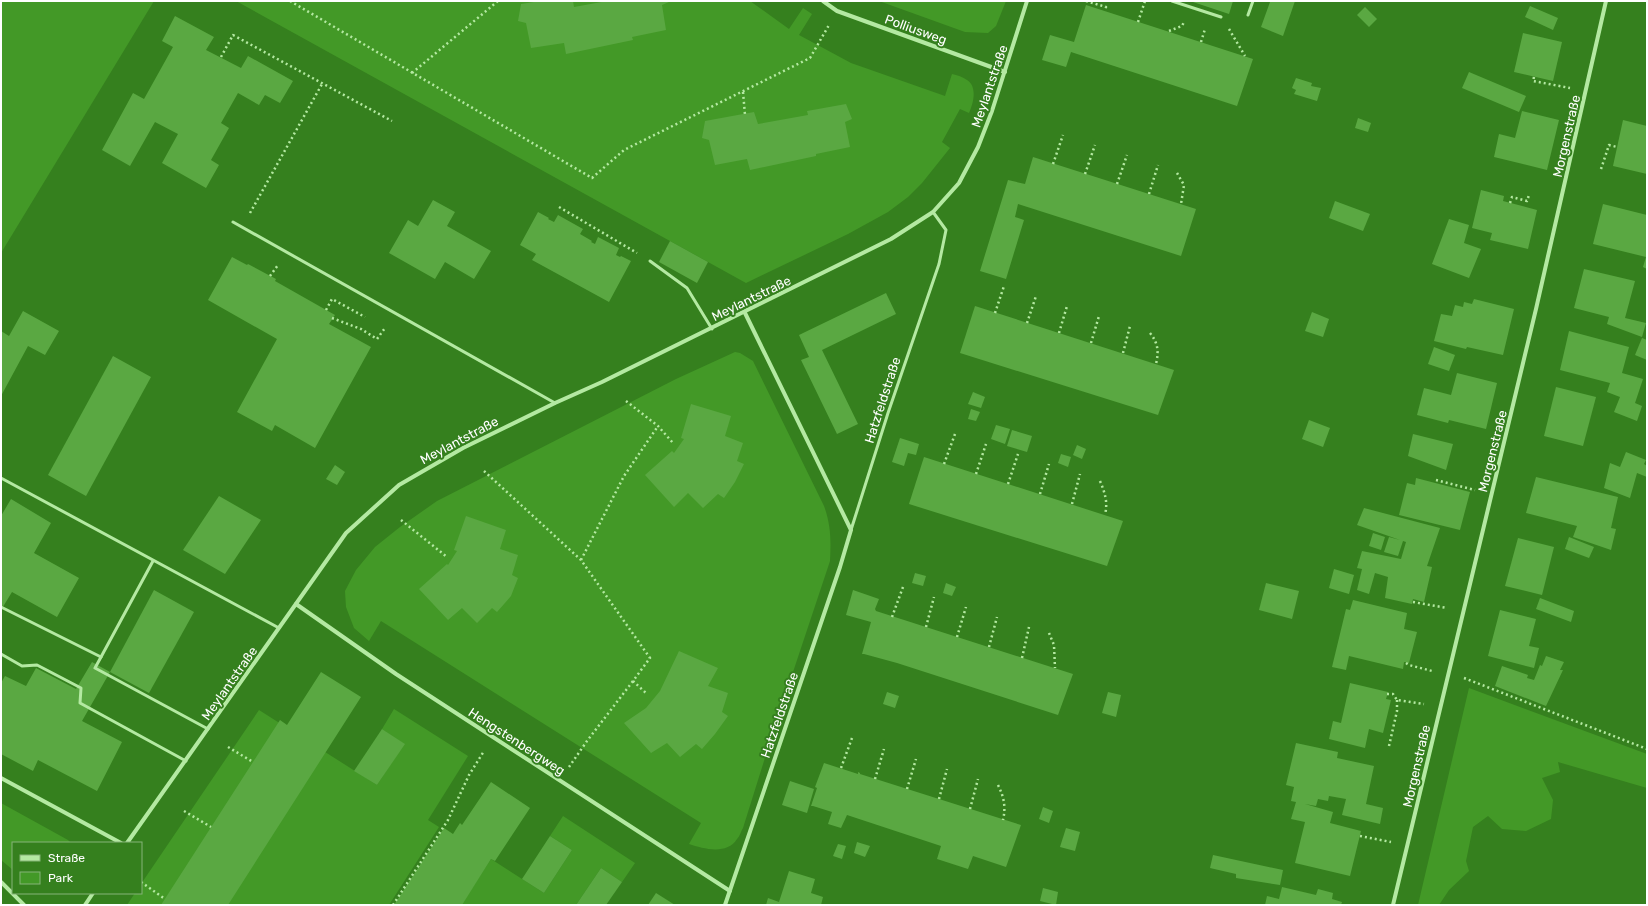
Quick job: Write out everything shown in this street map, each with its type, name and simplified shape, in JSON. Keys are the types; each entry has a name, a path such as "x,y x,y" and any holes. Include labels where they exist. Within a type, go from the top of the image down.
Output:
{"street":[{"name":"Polliusweg","path":"823,1 837,11 1005,72"},
{"name":"Meylantstraße","path":"128,842 346,533 399,485 463,448 745,313 891,240 932,212 958,183 978,147 1005,72 1027,1"},
{"name":"Morgenstraße","path":"1393,905 1536,309 1606,1"},
{"path":"745,313 850,530"},
{"name":"Hatzfeldstraße","path":"725,905 838,574 850,530"},
{"name":"Hengstenbergweg","path":"296,604 396,674 730,892"},
{"path":"1,778 118,842"},
{"path":"1,882 12,893"},
{"path":"13,894 24,905"},
{"path":"86,905 92,894"}],"lane":[{"path":"1172,1 1221,17"},
{"path":"1248,15 1253,1"},
{"name":"Hatzfeldstraße","path":"850,530 939,264 946,230 932,212"},
{"path":"233,222 555,403"},
{"path":"650,261 687,288 712,329"},
{"path":"1,478 279,628"},
{"path":"153,561 95,668 208,730"},
{"path":"1,607 101,657"},
{"path":"1,654 22,666 37,665 81,688 80,702 186,761"}],"path":[{"path":"290,1 592,178 624,150 810,58 837,11"},
{"path":"412,73 498,1"},
{"path":"1086,1 1106,8 1105,11"},
{"path":"1138,22 1145,1"},
{"path":"1221,17 1245,56"},
{"path":"221,57 233,35 392,121"},
{"path":"1534,77 1533,81 1586,91"},
{"path":"242,228 322,84"},
{"path":"743,92 745,115"},
{"path":"1054,164 1063,135"},
{"path":"1085,174 1095,145"},
{"path":"1602,170 1609,145 1617,147"},
{"path":"1117,184 1127,155"},
{"path":"1149,194 1158,165"},
{"path":"1177,173 1184,185 1181,204"},
{"path":"1510,203 1512,197 1527,201 1529,195"},
{"path":"559,207 650,261"},
{"path":"270,276 277,266"},
{"path":"995,313 1004,286"},
{"path":"1027,323 1036,296"},
{"path":"326,310 332,299 359,314"},
{"path":"1059,333 1067,306"},
{"path":"1091,343 1099,316"},
{"path":"332,318 361,329 377,339 385,328"},
{"path":"1123,353 1130,326"},
{"path":"1150,333 1157,342 1158,355 1156,364"},
{"path":"626,401 658,426 673,443"},
{"path":"581,560 624,476 658,426"},
{"path":"944,464 955,434"},
{"path":"976,474 986,444"},
{"path":"1008,484 1018,454"},
{"path":"1040,494 1049,464"},
{"path":"484,471 581,560 650,658 586,741 560,781"},
{"path":"1072,504 1080,474"},
{"path":"1436,480 1491,494"},
{"path":"1100,481 1106,493 1107,506 1104,515"},
{"path":"401,520 447,557"},
{"path":"892,617 903,587"},
{"path":"926,627 934,597"},
{"path":"1413,602 1463,612"},
{"path":"957,637 966,607"},
{"path":"989,647 997,617"},
{"path":"1022,658 1029,627"},
{"path":"1049,633 1054,645 1055,668"},
{"path":"1406,663 1448,674 1647,749"},
{"path":"633,681 646,694"},
{"path":"1387,694 1393,694 1398,700 1440,707"},
{"path":"1389,746 1398,700"},
{"path":"393,905 448,820 469,775 493,736"},
{"path":"841,768 852,738"},
{"path":"228,747 253,762"},
{"path":"875,779 884,749"},
{"path":"907,789 916,759"},
{"path":"939,799 947,769"},
{"path":"970,809 978,779"},
{"path":"998,785 1004,797 1004,820"},
{"path":"184,811 210,827"},
{"path":"1360,836 1407,846"},
{"path":"142,883 165,899"}],"green space":[{"path":"1,1 154,1 1,253"},
{"path":"236,1 750,1 789,29 803,8 812,14 799,35 851,63 945,96 952,74 960,76 967,80 973,87 974,96 969,113 960,109 942,142 950,148 922,183 908,197 888,212 848,234 746,283"},
{"path":"879,1 1006,1 996,26 988,33 965,32"},
{"path":"735,352 740,353 753,361 824,506 829,526 830,561 743,828 733,844 721,849 708,849 689,844 701,823 381,621 369,641 354,628 346,607 345,591 356,570 375,547 437,501 676,379"},
{"path":"1469,688 1647,754 1647,788 1558,762 1560,772 1542,778 1553,800 1551,819 1526,831 1502,829 1488,816 1473,827 1466,861 1469,871 1449,890 1439,905 1418,905"},
{"path":"394,709 468,756 428,820 439,827 389,905 127,905 134,894 142,894 142,883 259,710 377,785 404,744 382,729"},
{"path":"1,803 70,842 12,842 12,869 1,860"},
{"path":"563,816 635,863 622,882 601,868 576,905 461,905 491,859 544,893 572,850 550,836"}],"building":[{"path":"540,1 573,1 574,7 607,1 669,1 662,5 666,30 632,37 633,40 566,54 564,43 531,48 526,23 518,21 521,4"},
{"path":"1190,1 1233,1 1229,14"},
{"path":"1267,1 1295,1 1283,36 1261,27 1270,2"},
{"path":"1086,5 1253,59 1237,106 1071,52 1066,67 1042,60 1050,35 1074,42"},
{"path":"1530,6 1558,18 1553,30 1525,17"},
{"path":"1365,7 1377,19 1369,27 1357,15"},
{"path":"175,16 214,37 206,50 241,68 248,56 293,81 280,103 265,95 259,105 238,93 221,123 229,128 211,160 219,165 206,188 162,163 178,134 155,122 130,166 102,150 133,93 144,99 173,47 162,41"},
{"path":"1523,33 1562,42 1553,81 1514,72"},
{"path":"1469,72 1526,96 1519,112 1462,88"},
{"path":"1296,78 1312,83 1311,86 1321,88 1317,101 1294,94 1296,90 1292,88"},
{"path":"846,104 852,119 845,122 850,147 816,154 816,156 750,170 747,159 715,165 709,140 702,138 705,121 754,112 758,124 808,115 807,111"},
{"path":"1522,111 1559,120 1547,170 1494,157 1499,134 1515,138"},
{"path":"1358,118 1371,123 1368,132 1355,128"},
{"path":"1623,120 1647,126 1647,174 1613,166"},
{"path":"1033,157 1196,209 1181,256 1018,204 1015,217 1024,220 1006,279 980,271 1008,180 1025,184"},
{"path":"1481,190 1504,196 1503,201 1537,210 1528,249 1490,240 1492,233 1472,228"},
{"path":"433,200 455,212 447,226 491,251 474,279 445,262 435,279 389,253 408,220 418,226"},
{"path":"1335,201 1370,214 1363,231 1329,218"},
{"path":"1603,204 1647,215 1647,269 1643,267 1646,257 1593,244"},
{"path":"538,212 554,222 558,215 583,229 580,234 592,241 591,242 595,244 598,237 619,248 616,255 631,261 609,302 532,260 536,254 520,245"},
{"path":"1449,219 1469,225 1464,243 1481,249 1469,278 1432,264"},
{"path":"670,241 708,262 697,283 659,262"},
{"path":"232,257 276,279 275,281 335,315 329,324 371,347 315,448 275,425 272,431 237,412 277,339 208,300"},
{"path":"1584,269 1635,281 1625,318 1646,323 1642,337 1607,324 1609,317 1574,308"},
{"path":"886,293 896,314 822,350 858,424 837,434 801,360 809,357 799,335"},
{"path":"1474,299 1514,309 1503,355 1467,347 1466,349 1434,341 1441,314 1452,316 1455,305 1463,307 1464,302 1472,304"},
{"path":"975,306 1174,370 1158,415 960,353"},
{"path":"23,311 59,331 45,355 28,346 1,396 1,331 9,336"},
{"path":"1312,312 1329,319 1323,337 1305,331"},
{"path":"1569,331 1629,347 1622,373 1643,379 1635,403 1642,406 1637,421 1614,412 1620,397 1607,392 1610,383 1560,370"},
{"path":"1642,338 1647,340 1647,360 1635,355"},
{"path":"1434,347 1455,355 1449,371 1428,364"},
{"path":"113,356 151,377 86,496 48,475"},
{"path":"1457,373 1497,383 1486,429 1449,420 1448,423 1417,415 1424,388 1451,395"},
{"path":"1556,387 1596,397 1583,446 1544,436"},
{"path":"973,392 985,397 981,408 968,404"},
{"path":"691,404 731,416 725,436 743,443 737,461 744,464 735,482 724,498 718,494 703,508 688,493 674,507 645,475 672,451 674,453 684,439 681,438"},
{"path":"971,409 980,412 976,421 968,419"},
{"path":"1309,420 1330,428 1323,447 1302,439"},
{"path":"996,425 1010,429 1005,444 991,439"},
{"path":"1012,430 1032,436 1027,452 1007,446"},
{"path":"1413,434 1453,444 1446,470 1408,456"},
{"path":"900,438 919,444 916,455 908,453 904,466 892,462"},
{"path":"1077,445 1086,449 1082,459 1073,455"},
{"path":"1626,452 1646,460 1644,464 1647,466 1647,477 1637,473 1630,498 1604,488 1610,463 1620,467"},
{"path":"1061,454 1071,457 1068,467 1058,463"},
{"path":"924,457 1123,521 1107,566 909,504"},
{"path":"335,465 345,472 337,485 326,479"},
{"path":"1536,477 1618,497 1611,528 1616,529 1611,550 1573,537 1577,526 1526,513"},
{"path":"1416,478 1470,492 1460,530 1399,515 1407,483 1415,485"},
{"path":"219,496 261,520 225,574 183,550"},
{"path":"11,499 51,523 34,553 79,578 57,617 12,592 1,610 1,516"},
{"path":"1364,508 1440,528 1427,566 1432,567 1424,602 1413,599 1412,604 1385,598 1388,577 1375,573 1369,594 1357,590 1362,569 1357,568 1362,551 1401,559 1406,542 1403,541 1398,556 1384,552 1389,537 1400,540 1357,525"},
{"path":"466,516 506,530 500,549 518,555 512,575 518,578 511,596 497,612 492,608 477,623 462,608 448,620 419,589 447,564 448,565 457,551 454,550"},
{"path":"1373,533 1385,537 1381,550 1369,546"},
{"path":"1569,537 1594,547 1589,558 1565,549"},
{"path":"1518,538 1554,547 1542,595 1505,586"},
{"path":"1334,569 1354,575 1349,594 1329,588"},
{"path":"915,573 926,576 923,586 912,583"},
{"path":"946,583 956,587 952,596 943,593"},
{"path":"1266,583 1299,591 1292,619 1259,610"},
{"path":"154,590 194,612 149,693 110,672"},
{"path":"853,590 879,599 875,609 876,611 1073,674 1058,715 897,663 862,654 871,622 846,615"},
{"path":"1540,598 1574,611 1571,622 1536,609"},
{"path":"1353,600 1407,613 1404,629 1417,632 1409,663 1404,662 1403,669 1349,656 1346,670 1332,667 1346,609 1350,610"},
{"path":"1500,610 1536,619 1529,646 1539,648 1534,668 1488,656"},
{"path":"679,651 718,668 708,686 728,693 722,712 728,716 715,734 702,749 696,744 680,757 667,743 651,753 624,723 646,708 660,691"},
{"path":"1546,656 1564,662 1560,670 1563,670 1546,706 1495,686 1502,666 1528,675 1527,678 1534,680 1540,665 1542,666"},
{"path":"92,662 110,672 82,721 122,742 97,791 38,760 33,771 1,754 1,683 5,676 26,686 36,668 76,689"},
{"path":"321,672 361,697 228,905 161,905 280,720 287,725"},
{"path":"1350,683 1388,692 1386,699 1391,700 1383,733 1369,729 1365,748 1329,739 1333,721 1341,723"},
{"path":"887,692 899,696 895,708 883,704"},
{"path":"1108,692 1121,695 1116,717 1102,713"},
{"path":"382,729 405,744 377,785 354,771"},
{"path":"1296,743 1338,752 1337,758 1374,766 1366,804 1383,808 1380,824 1342,815 1346,799 1329,796 1328,801 1318,799 1316,806 1305,804 1333,812 1330,823 1361,831 1350,876 1295,863 1305,822 1291,819 1296,802 1291,801 1294,787 1286,785"},
{"path":"824,763 858,774 858,772 860,774 1021,825 1006,867 973,856 968,869 937,859 941,846 847,815 841,828 828,824 832,812 811,806 817,788 815,787"},
{"path":"790,781 814,789 807,813 782,805"},
{"path":"491,782 530,808 495,861 491,859 462,905 394,905 444,828 453,834 460,823 462,825"},
{"path":"1043,807 1053,811 1049,823 1039,819"},
{"path":"1066,828 1080,832 1075,851 1060,847"},
{"path":"550,836 572,850 544,893 522,879"},
{"path":"857,842 870,846 865,857 854,853"},
{"path":"838,844 846,846 842,859 833,856"},
{"path":"1213,855 1283,870 1280,885 1236,878 1236,874 1210,868"},
{"path":"601,868 622,882 606,905 576,905"},
{"path":"789,871 815,879 811,893 823,897 821,905 766,905 768,898 779,902"},
{"path":"1282,887 1316,895 1318,889 1333,893 1332,899 1342,902 1341,905 1265,905 1267,896 1279,899"},
{"path":"1043,888 1058,892 1056,905 1040,901"},
{"path":"656,893 675,905 648,905"}]}
